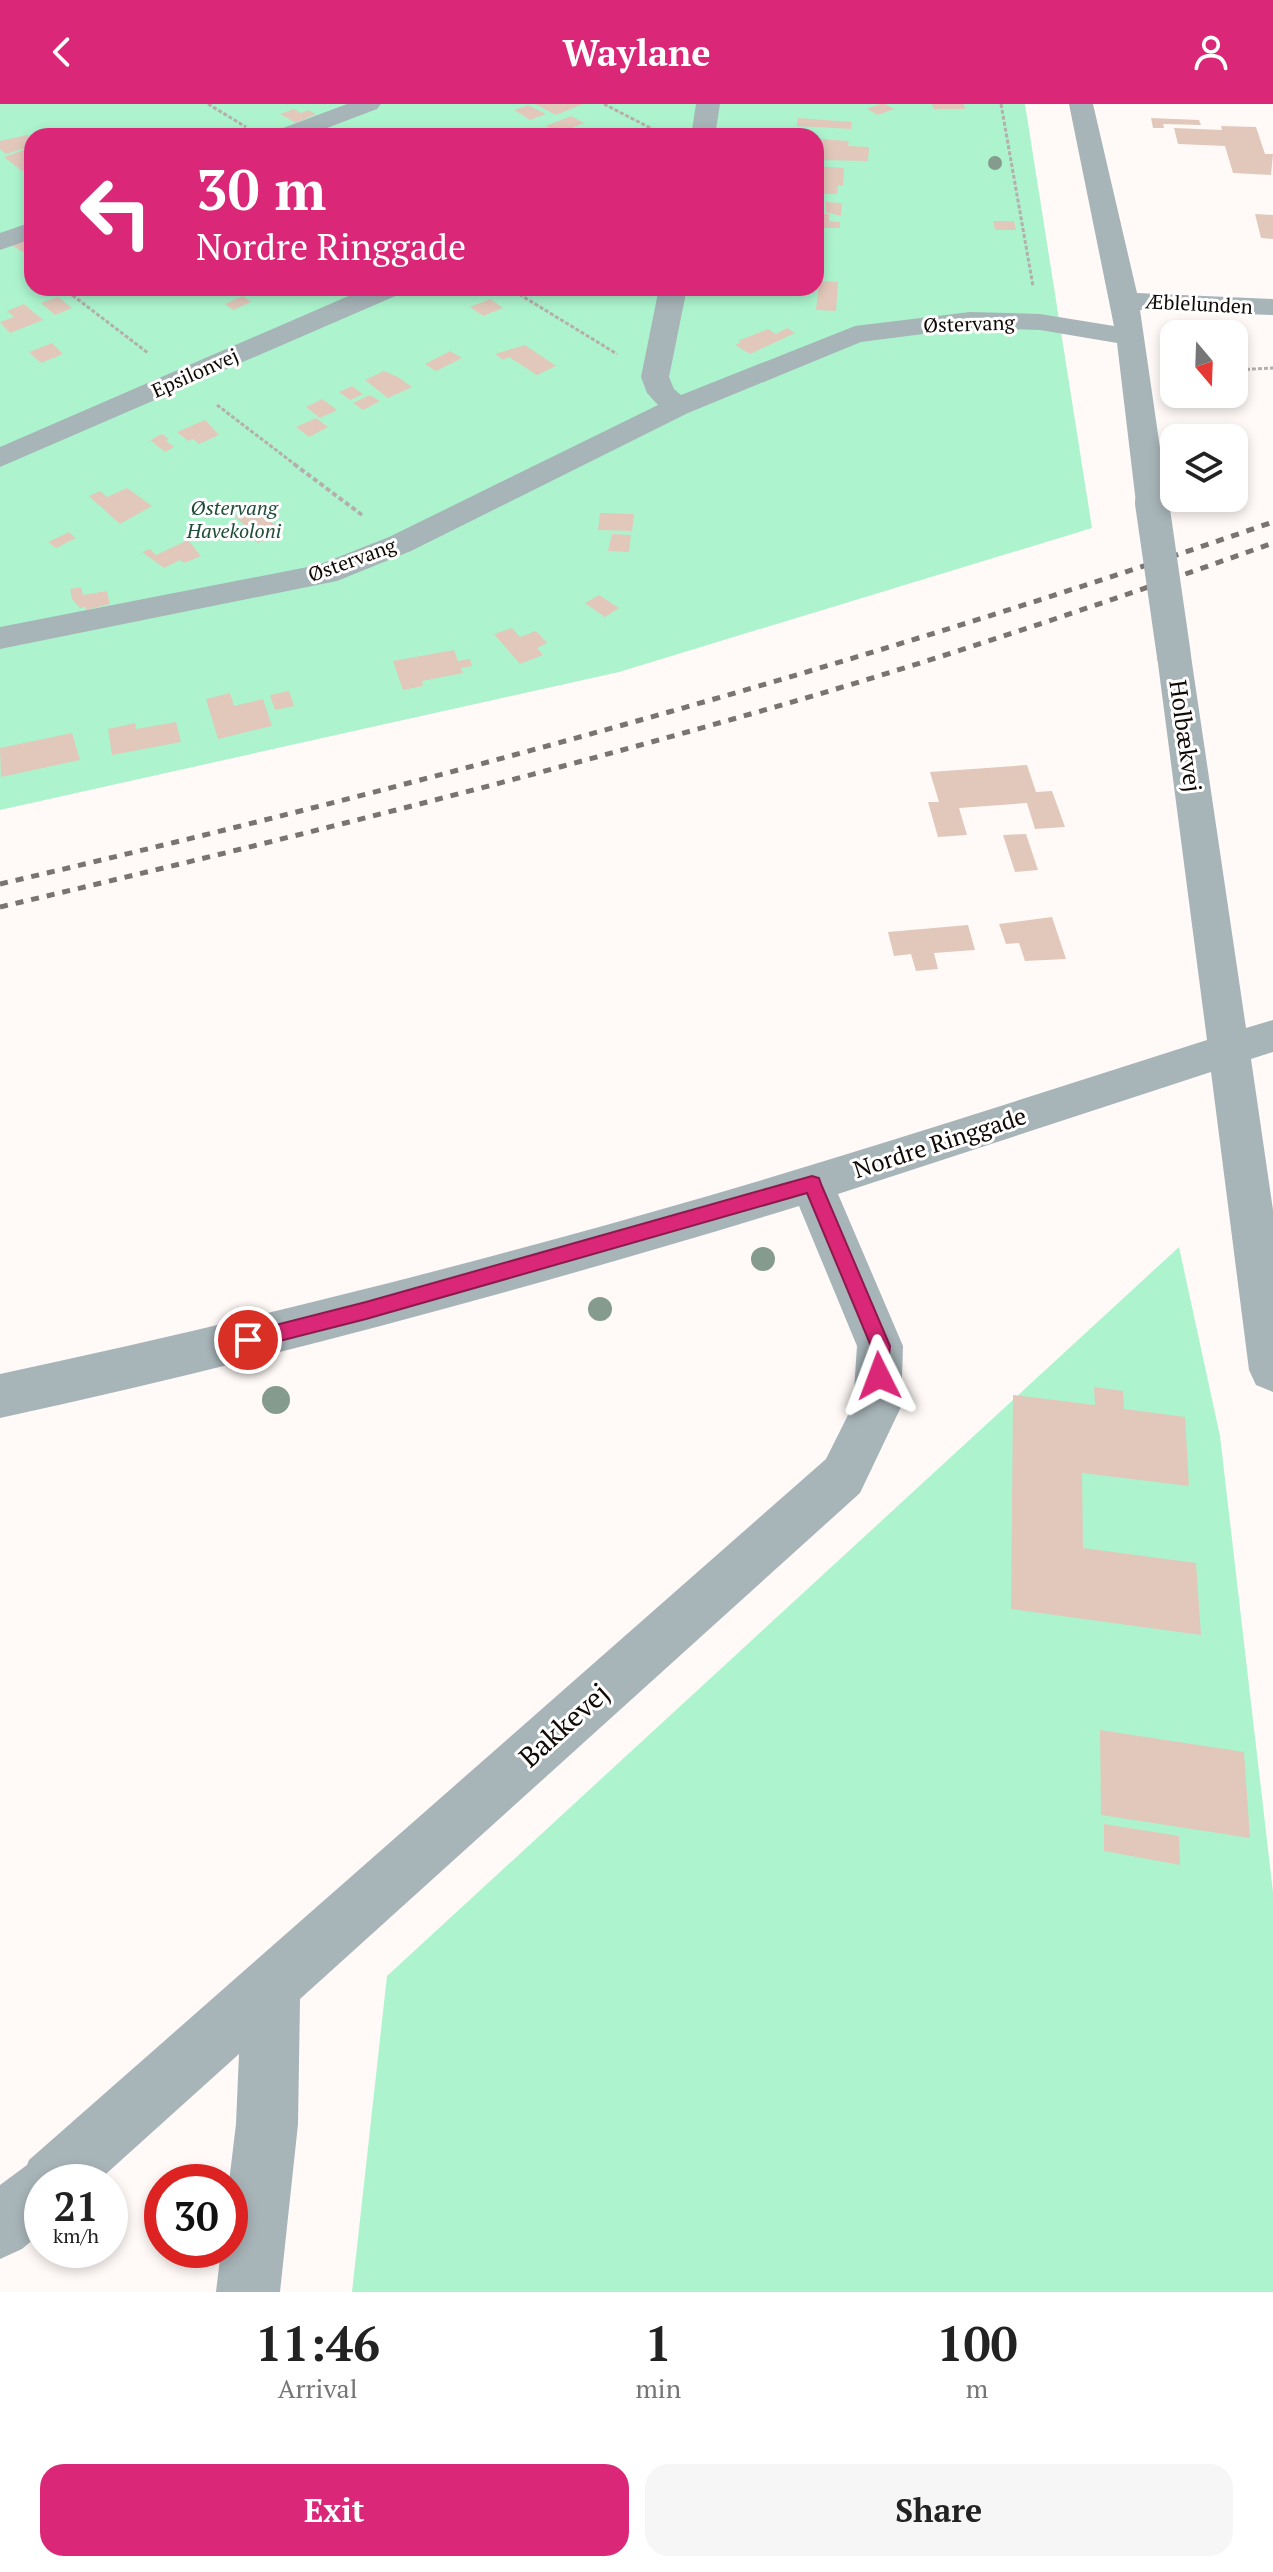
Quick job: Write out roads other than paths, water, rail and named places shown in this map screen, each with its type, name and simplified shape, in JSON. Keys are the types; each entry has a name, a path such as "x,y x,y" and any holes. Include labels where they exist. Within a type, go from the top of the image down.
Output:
{"street":[{"path":"305,128 369,104"},
{"path":"704,128 708,104"},
{"name":"Holbækvej","path":"1081,104 1125,301 1273,1370"},
{"path":"0,242 24,233"},
{"name":"Epsilonvej","path":"0,458 372,296"},
{"path":"671,296 655,377 661,393 678,407"},
{"name":"Æblelunden","path":"1125,301 1273,307"},
{"name":"Østervang","path":"0,638 326,574 400,544 678,407 855,334 970,320 1040,322 1130,337"},
{"name":"Nordre Ringgade","path":"0,1396 129,1369 337,1319 812,1184 1273,1036"},
{"name":"Bakkevej","path":"71,2164 843,1476 877,1407 880,1346 812,1184"},
{"path":"248,2292 267,2124 271,1986"},
{"path":"0,2227 24,2206"}],"railway":[{"path":"0,884 322,805 641,720 957,626 1273,522"},
{"path":"0,907 401,809 700,728 978,644 1273,543"}],"park label":[{"name":"Østervang Havekoloni","path":"234,520"}]}
